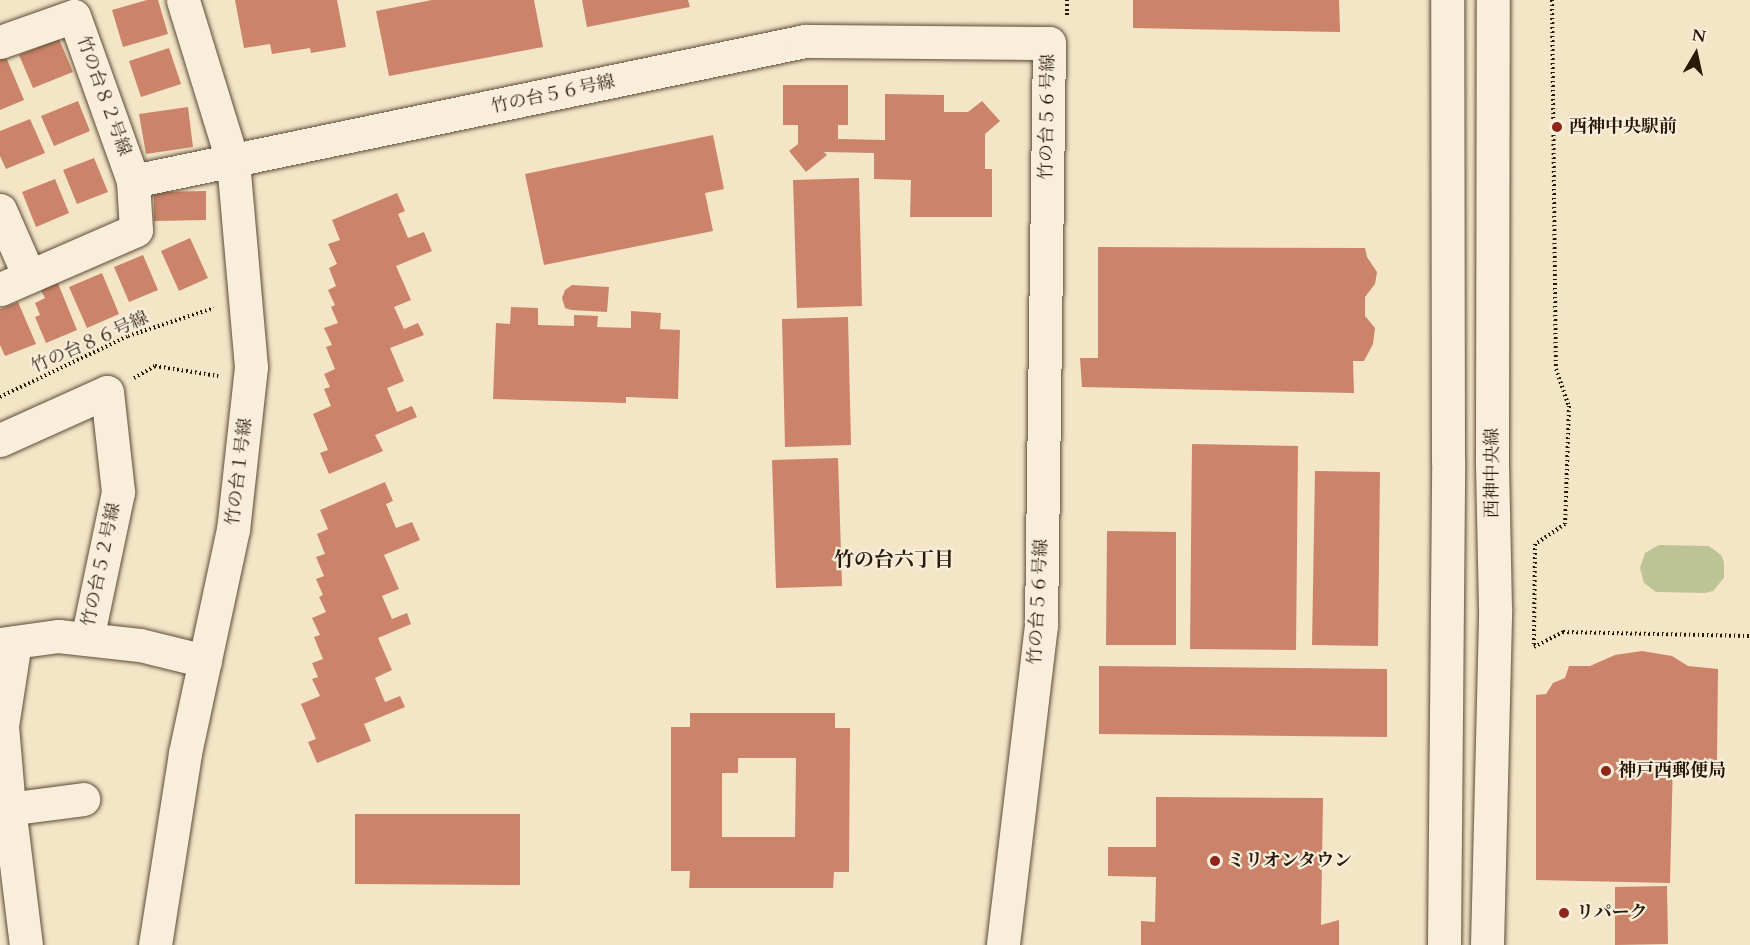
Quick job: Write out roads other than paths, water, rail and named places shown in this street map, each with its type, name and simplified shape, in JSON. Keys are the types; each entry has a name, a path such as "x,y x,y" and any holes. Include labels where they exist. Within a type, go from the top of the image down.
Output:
{"street":[{"name":"竹の台１号線","path":"154,945 185,753 233,530 251,367 233,163 183,0"},
{"path":"1444,945 1448,461 1447,0"},
{"name":"西神中央線","path":"1487,945 1495,608 1492,459 1493,0"},
{"name":"竹の台８２号線","path":"0,42 74,16 133,181 136,230 15,283"},
{"name":"竹の台５６号線","path":"233,163 805,41 1049,43 1041,625 1003,945"},
{"path":"133,181 233,163"},
{"path":"0,210 15,283"},
{"name":"竹の台５２号線","path":"0,440 107,392 118,492 87,639"},
{"path":"1448,461 1492,459"},
{"path":"26,945 4,809 2,726 7,643 58,636 140,645 205,661"},
{"path":"4,809 83,799"}],"place":[{"name":"西神中央駅前","path":"1557,127"},
{"name":"神戸西郵便局","path":"1606,771"},
{"name":"ミリオンタウン","path":"1215,861"},
{"name":"リパーク","path":"1564,913"}],"district":[{"name":"竹の台六丁目","path":"894,559"}]}
